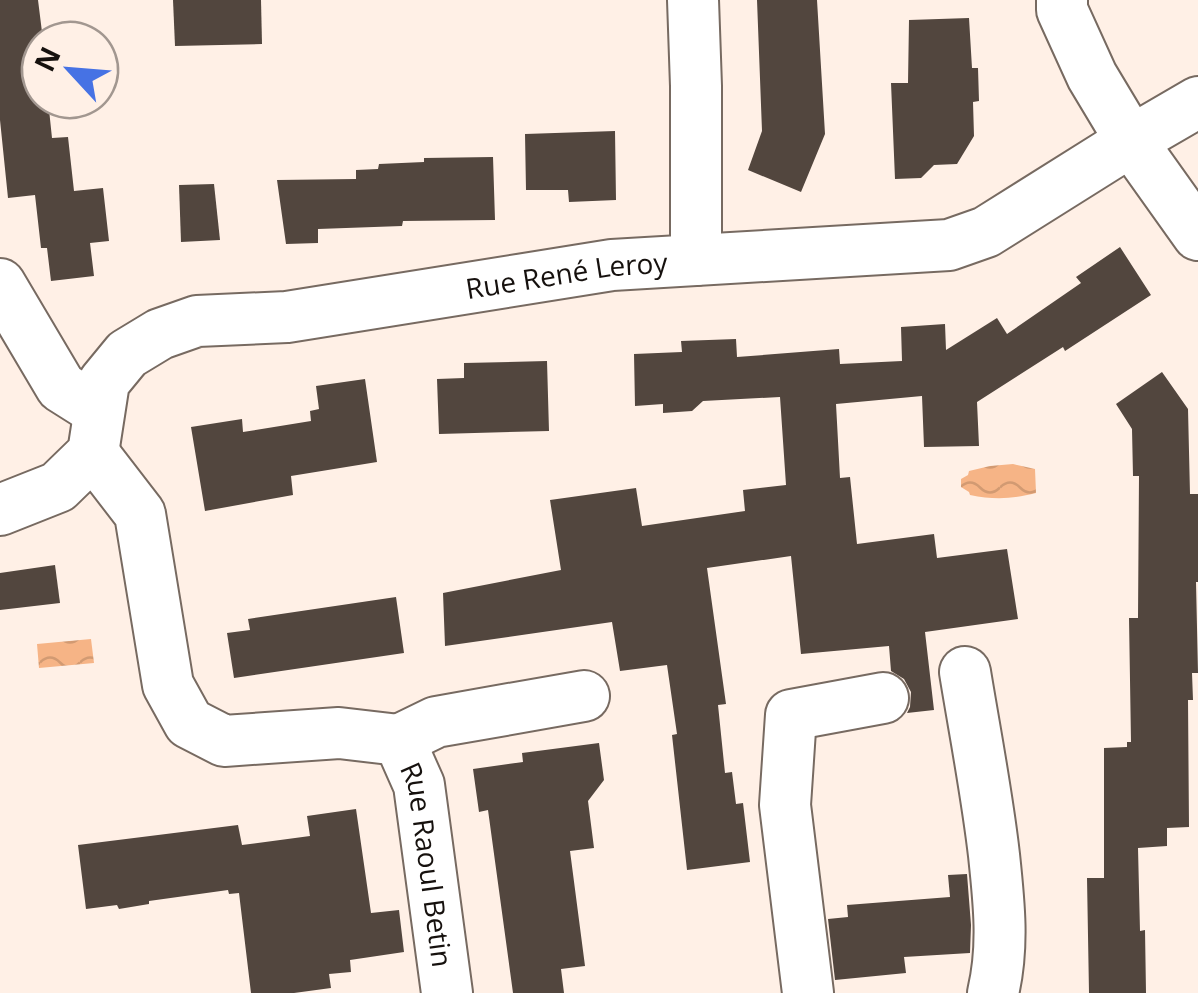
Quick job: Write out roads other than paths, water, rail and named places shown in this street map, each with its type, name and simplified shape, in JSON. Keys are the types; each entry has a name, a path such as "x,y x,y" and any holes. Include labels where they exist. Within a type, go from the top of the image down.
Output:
{"street":[{"path":"693,0 696,260"},
{"path":"1062,0 1062,10 1092,76 1198,235"},
{"name":"Rue René Leroy","path":"0,510 58,488 96,432 104,382 127,354 160,334 197,322 287,317 612,265 949,245 986,232 1198,102"},
{"name":"Rue Raoul Betin","path":"0,284 60,386 96,432 140,514 168,684 188,722 224,742 339,733 400,740 436,722 584,696"},
{"path":"965,672 1000,914 998,971 992,993"},
{"path":"808,993 785,805 791,715 882,698"},
{"name":"Rue Raoul Betin","path":"400,740 419,785 447,993"}],"water":[{"path":"1013,464 1035,469 1036,493 987,498 970,495 961,487 961,479 969,471"},
{"path":"91,639 94,663 39,668 37,644"}]}
